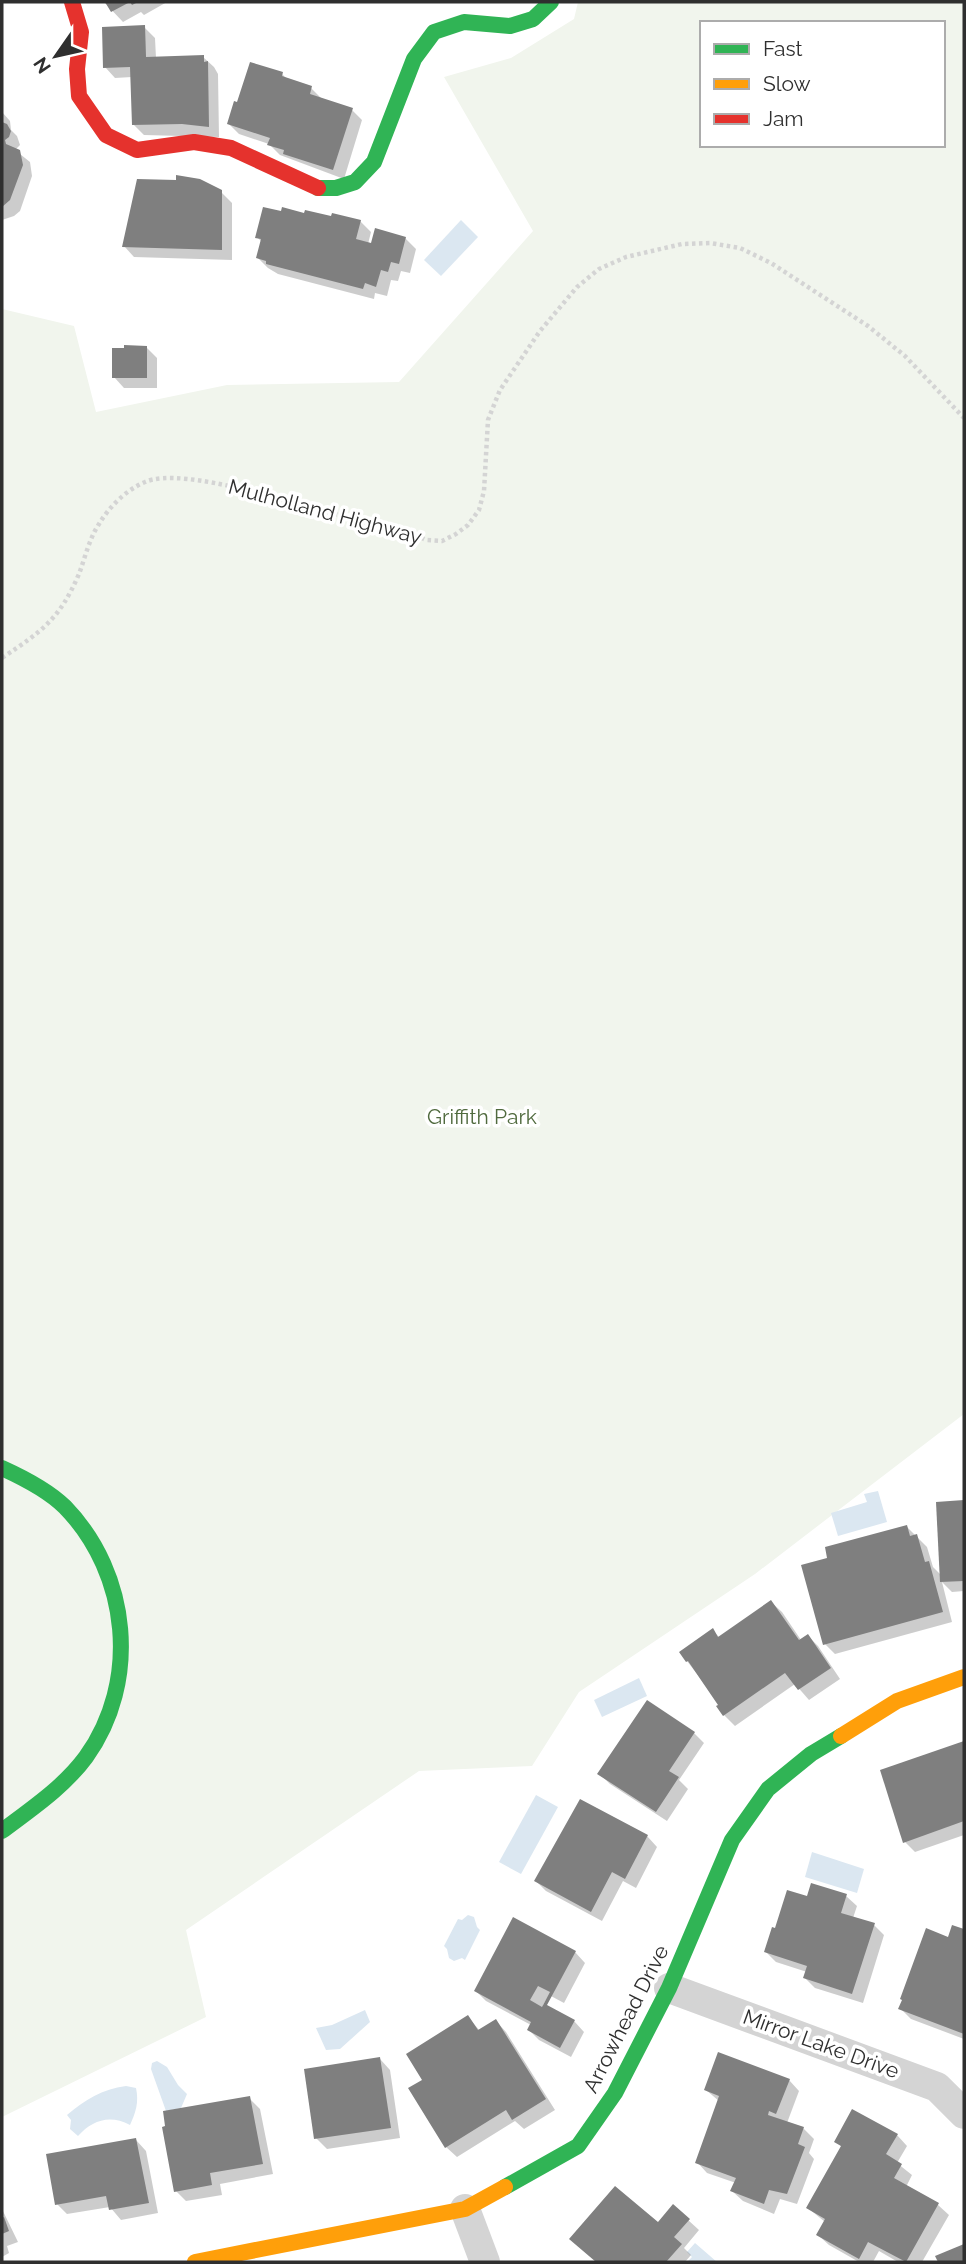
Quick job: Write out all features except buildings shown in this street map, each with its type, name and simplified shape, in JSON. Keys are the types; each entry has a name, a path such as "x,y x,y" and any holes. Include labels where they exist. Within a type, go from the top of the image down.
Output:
{"street":[{"path":"72,2 81,32 77,69 79,96 106,135 137,150 194,142 231,148 314,188 336,188 355,182 374,162 414,59 434,32 464,22 510,26 533,19 551,2"},
{"path":"2,1468 27,1479 65,1507 92,1538 110,1577 120,1611 122,1651 118,1688 105,1724 88,1756 65,1781 2,1831"},
{"name":"Arrowhead Drive","path":"195,2262 465,2210 578,2146 615,2093 669,1988 732,1840 768,1789 811,1754 897,1701 964,1677"},
{"name":"Mirror Lake Drive","path":"669,1988 937,2087 964,2114"},
{"path":"465,2210 485,2262"}],"path":[{"name":"Mulholland Highway","path":"2,658 54,619 67,599 98,526 111,508 146,481 186,479 236,488 404,529 426,540 442,541 456,534 468,525 479,510 484,491 488,420 500,390 526,349 577,287 599,269 626,257 682,244 710,243 740,248 771,263 868,326 905,356 964,418"}],"green space":[{"name":"Griffith Park","path":"578,2 964,2 964,1414 755,1574 579,1692 532,1766 419,1771 186,1930 206,2017 2,2117 2,309 74,326 96,412 227,385 399,382 533,231 444,77 511,58 574,19"}],"shaded area":[{"path":"461,220 478,237 441,276 424,260"},
{"path":"878,1491 887,1522 838,1536 831,1513 867,1502 864,1494"},
{"path":"639,1678 647,1696 602,1717 594,1700"},
{"path":"536,1795 558,1807 521,1874 499,1862"},
{"path":"812,1852 864,1869 857,1893 805,1877"},
{"path":"468,1915 474,1917 480,1930 465,1960 462,1958 454,1961 449,1958 444,1946 458,1919 462,1920"},
{"path":"365,2010 370,2022 340,2049 326,2050 316,2028 332,2025"},
{"path":"157,2061 167,2067 187,2094 181,2108 166,2111 151,2069 152,2063"},
{"path":"126,2086 136,2088 137,2093 130,2125 115,2120 102,2120 89,2126 78,2136 70,2129 71,2120 67,2115 87,2100"},
{"path":"695,2243 717,2262 687,2262 692,2257 687,2252"}],"traffic: fast":[{"path":"318,188 336,188 355,182 374,162 414,59 434,32 464,22 510,26 533,19 551,2"},
{"path":"2,1468 51,1495 65,1507 87,1534 103,1564 114,1596 120,1629 120,1663 115,1696 103,1727 86,1757 57,1788 2,1831"},
{"path":"505,2187 578,2146 615,2093 669,1988 732,1840 768,1789 811,1754 841,1736"}],"traffic: slow":[{"path":"841,1736 897,1701 964,1677"},
{"path":"195,2262 465,2209 505,2187"}],"traffic: jam":[{"path":"72,2 81,32 77,69 79,96 106,135 137,150 194,142 231,148 318,188"}]}
